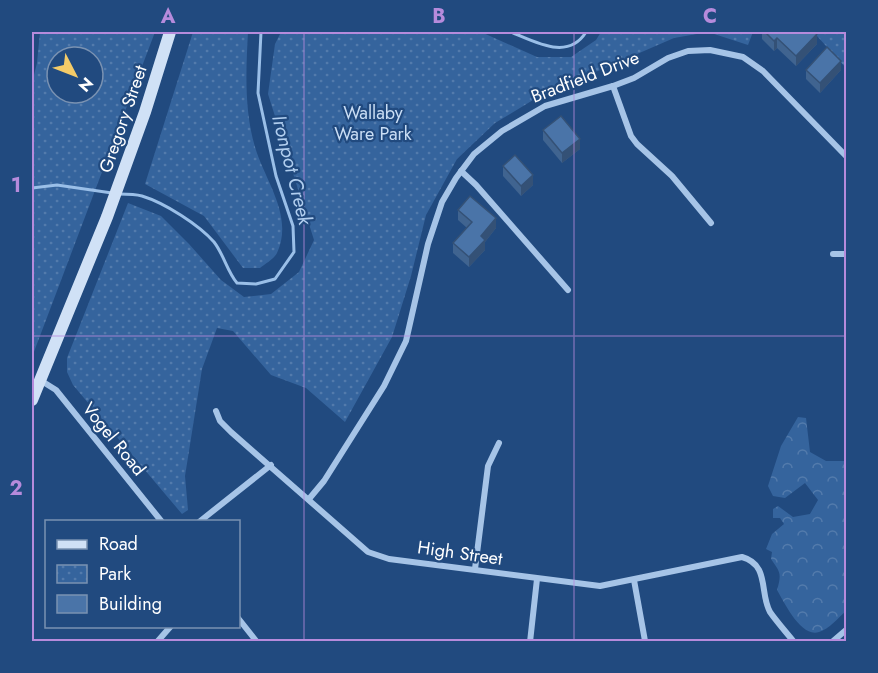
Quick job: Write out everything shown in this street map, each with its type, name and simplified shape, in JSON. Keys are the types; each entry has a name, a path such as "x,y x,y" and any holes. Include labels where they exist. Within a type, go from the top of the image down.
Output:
{"main road":[{"name":"Gregory Street","path":"32,400 108,217 170,32"}],"street":[{"name":"Bradfield Drive","path":"309,499 324,481 384,386 406,341 428,244 442,201 474,154 502,131 545,106 634,78 668,58 687,51 710,50 743,57 763,70 846,156"},
{"path":"613,86 631,136 672,176 711,223"},
{"path":"461,171 568,290"},
{"path":"834,254 846,253"},
{"name":"Vogel Road","path":"40,380 56,390 160,520"},
{"name":"High Street","path":"216,411 220,421 231,432 368,552 389,559 600,586 742,557 752,560 759,567 770,610 794,642"},
{"path":"475,569 488,466 499,443"},
{"path":"201,520 270,465"},
{"path":"530,642 537,579"},
{"path":"634,580 645,641"},
{"path":"240,621 257,642"},
{"path":"157,642 170,628"},
{"path":"832,642 846,630"}],"green space":[{"path":"40,32 155,32 32,357 32,83 37,63"},
{"path":"193,32 248,32 247,90 251,133 276,199 282,226 277,253 260,268 243,268 204,216 145,184"},
{"name":"Wallaby Ware Park","path":"281,32 481,32 537,57 571,57 596,40 601,32 708,32 674,38 538,97 495,123 457,159 426,215 411,276 392,337 345,422 306,388 271,375 233,331 217,328 202,369 185,476 188,510 182,514 73,385 67,372 67,358 128,203 161,216 221,280 244,297 271,294 299,272 314,240 268,94 275,44"},
{"path":"708,32 753,32 748,45"},
{"path":"809,32 846,32 846,68 817,36"},
{"path":"798,417 806,418 810,452 826,461 846,461 846,611 830,626 819,632 806,630 794,618 777,590 780,576 771,559 772,552 766,549 772,534 784,524 780,518 773,518 773,509 778,506 793,517 810,514 818,500 805,483 785,498 773,496 768,486 781,446"}],"building":[{"path":"765,32 814,32 817,34 796,56 777,38 774,41"},
{"path":"827,47 841,61 820,83 806,70"},
{"path":"561,116 580,139 562,153 543,130"},
{"path":"515,155 533,175 521,186 503,166"},
{"path":"470,196 496,218 481,236 485,240 469,257 453,243 472,222 458,210"}],"waterway":[{"name":"Ironpot Creek","path":"119,194 151,199 191,222 214,242 237,283 256,284 275,279 294,252 293,226 276,176 258,93 261,32"},
{"name":"Ironpot Creek","path":"511,32 551,47 570,46 579,41 586,32"},
{"name":"Ironpot Creek","path":"32,188 57,185 112,193"}]}
